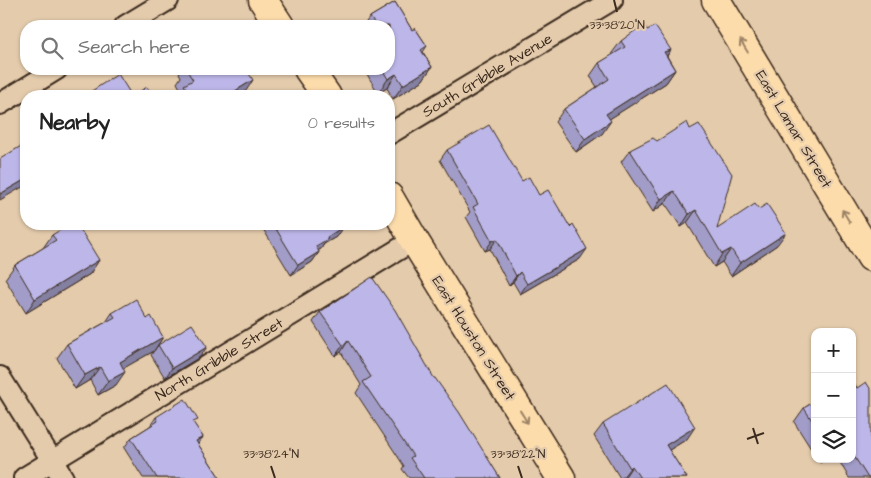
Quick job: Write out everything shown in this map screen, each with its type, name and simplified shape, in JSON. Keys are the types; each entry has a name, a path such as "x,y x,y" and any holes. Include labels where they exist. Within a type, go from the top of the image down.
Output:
{"main road":[{"path":"263,0 276,20"},
{"name":"East Lamar Street","path":"716,0 871,257"},
{"path":"312,75 323,90"},
{"name":"East Houston Street","path":"395,207 561,478"}],"street":[{"path":"135,20 168,0"},
{"name":"South Gribble Avenue","path":"395,130 612,0"},
{"path":"23,90 47,75"},
{"path":"0,104 20,92"},
{"name":"North Gribble Street","path":"24,478 414,240"},
{"path":"0,377 63,478"}],"building":[{"path":"395,2 412,30 415,28 427,46 421,50 432,67 403,85 395,75 395,20 372,20 370,17"},
{"path":"644,24 647,30 655,26 671,50 664,52 675,70 606,114 611,121 585,139 564,109 609,79 599,63 625,47 621,41"},
{"path":"119,75 128,90 93,90"},
{"path":"190,75 250,75 253,80 237,90 187,90 184,85 193,80"},
{"path":"386,75 394,75 388,79"},
{"path":"687,122 690,129 699,124 732,174 717,229 755,204 759,209 767,204 786,233 740,263 731,249 722,254 696,210 689,214 674,191 661,199 630,150 653,138 657,141"},
{"path":"489,125 522,181 529,177 539,195 548,190 570,227 573,224 587,249 527,284 520,272 516,276 497,239 492,241 473,207 478,204 447,150"},
{"path":"20,147 20,182 0,194 0,159"},
{"path":"60,230 81,230 99,260 35,299 15,265 56,240 52,235"},
{"path":"277,230 338,230 316,246 319,252 298,265"},
{"path":"372,277 395,310 434,378 459,412 500,478 424,478 410,458 413,456 363,382 371,377 348,341 343,345 320,312"},
{"path":"136,299 147,319 151,316 163,337 120,362 125,372 108,381 100,367 85,375 67,344 115,317 112,313"},
{"path":"192,324 207,347 172,368 158,345"},
{"path":"866,382 871,390 871,478 868,478 856,459 856,386 857,388"},
{"path":"668,383 695,427 666,445 687,478 640,478 632,466 630,468 603,424"},
{"path":"185,399 198,420 193,422 203,437 196,441 220,478 157,478 131,438 158,421 156,417"},
{"path":"811,404 811,419 804,408"}]}
